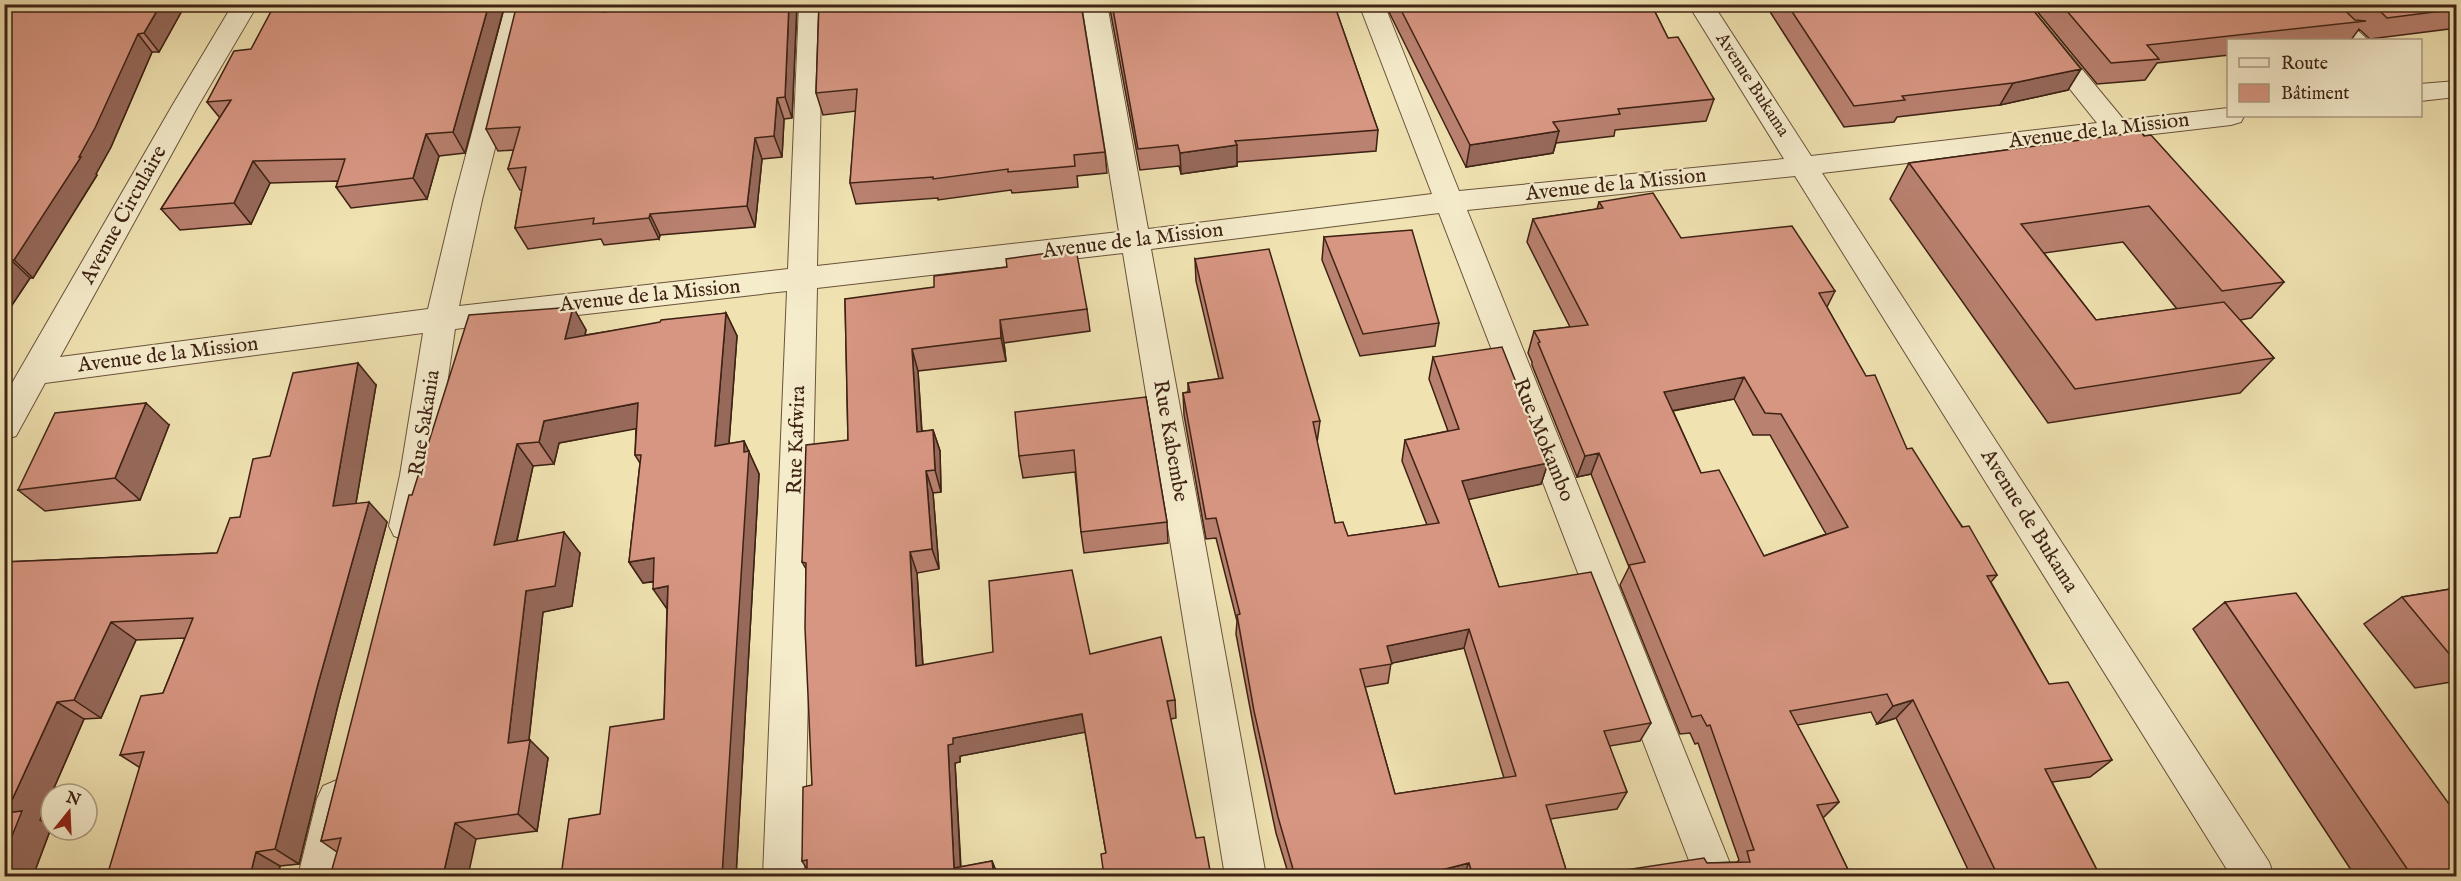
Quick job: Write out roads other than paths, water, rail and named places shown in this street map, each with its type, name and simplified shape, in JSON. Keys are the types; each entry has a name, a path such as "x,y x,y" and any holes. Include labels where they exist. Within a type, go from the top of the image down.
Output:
{"street":[{"name":"Avenue Circulaire","path":"4,427 185,106 246,4"},
{"name":"Rue Sakania","path":"399,552 414,495 441,320 519,4"},
{"name":"Rue Kafwira","path":"783,876 811,4"},
{"name":"Rue Kabembe","path":"1094,4 1246,876"},
{"name":"Rue Mokambo","path":"1371,4 1715,876"},
{"name":"Avenue Bukama","path":"1700,4 1804,166"},
{"path":"2014,4 2117,129"},
{"path":"2314,4 2354,39"},
{"path":"2422,93 2457,89"},
{"name":"Avenue de la Mission","path":"36,372 441,320 1135,241 1449,202 1804,166 2227,116"},
{"name":"Avenue de Bukama","path":"1804,166 2254,876"},
{"path":"318,876 343,772"}]}
